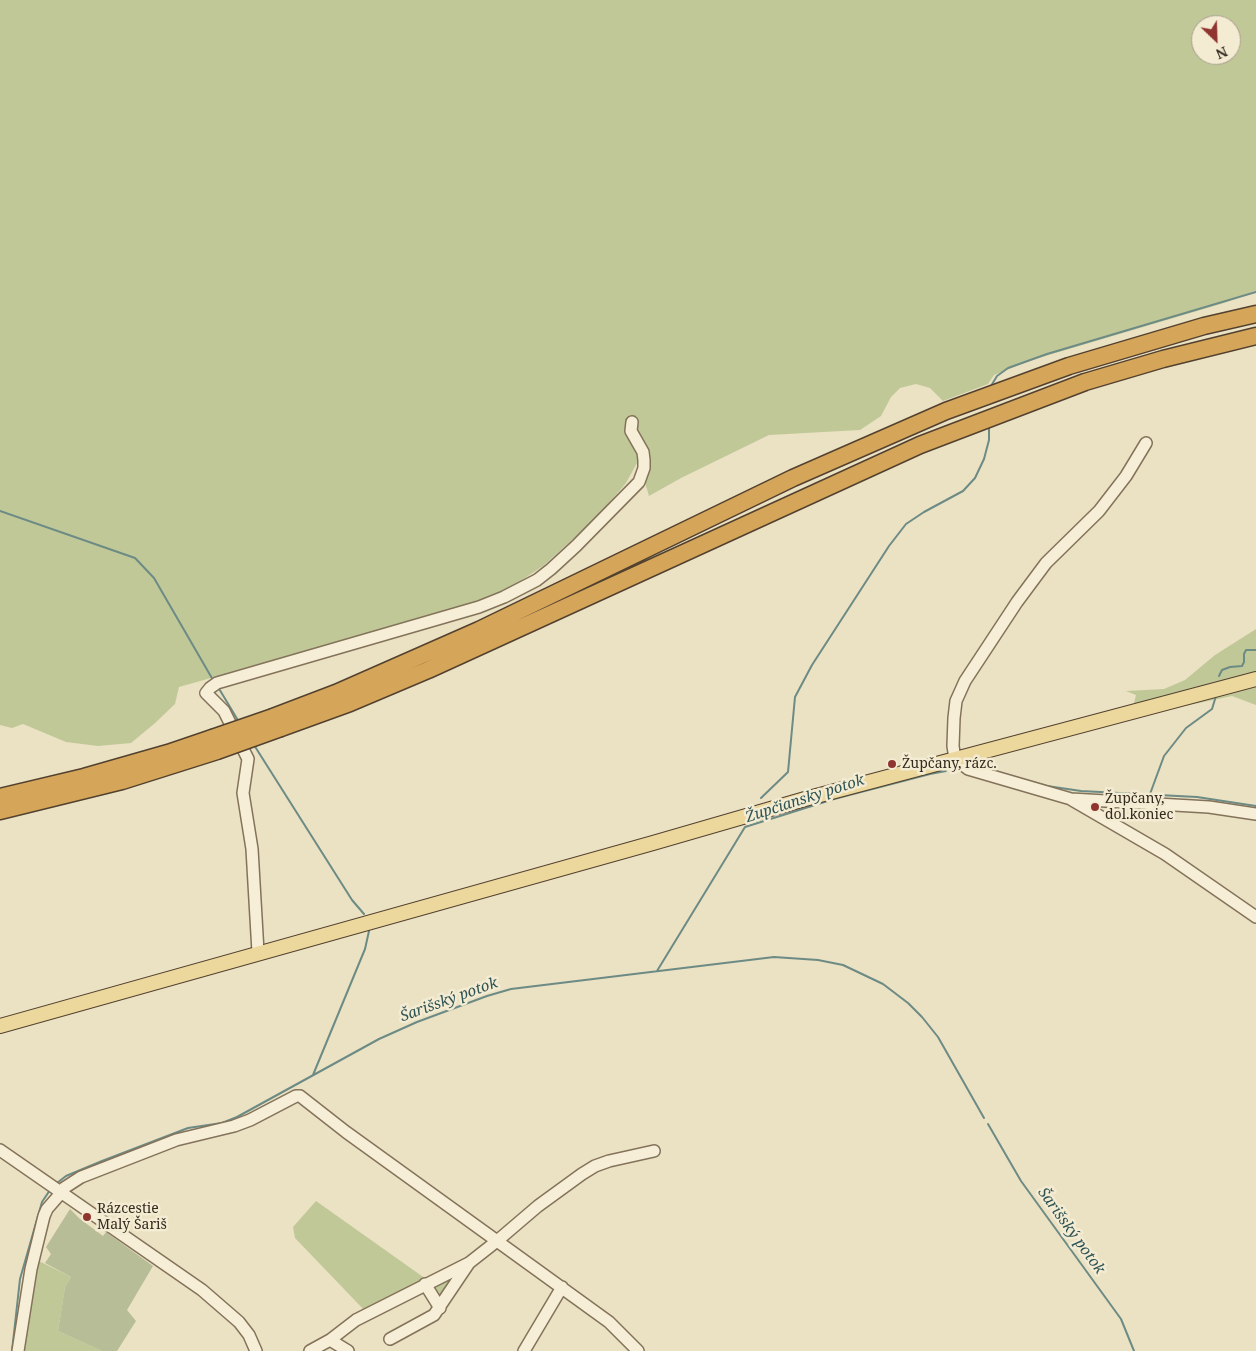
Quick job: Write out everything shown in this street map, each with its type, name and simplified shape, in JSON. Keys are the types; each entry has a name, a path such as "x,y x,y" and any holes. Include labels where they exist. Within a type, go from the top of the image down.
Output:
{"highway":[{"path":"277,722 354,685 479,630 785,482 911,426 1069,366 1204,326 1256,314"},
{"path":"0,811 122,780 277,722 350,703 428,670 920,445 1084,382 1163,359 1256,336"},
{"path":"0,796 214,744"}],"main road":[{"path":"0,1026 805,799 1256,679"}],"street":[{"path":"258,952 252,850 243,793 248,759 224,711 206,692 217,683 479,606 504,597 538,580 576,546 639,482 644,468 644,460 643,452 631,431 632,422"},
{"path":"1146,443 1126,476 1099,511 1046,563 1017,602 965,681 956,701 953,746 955,759 968,769 1071,799 1209,807 1256,814"},
{"path":"1071,799 1165,854 1256,918"},
{"path":"18,1351 30,1269 47,1209 59,1191 75,1180 109,1165 176,1140 234,1126 250,1120 296,1096 300,1096 346,1132 562,1287 608,1322 638,1351"},
{"path":"0,1150 209,1296 242,1326 256,1351"},
{"path":"310,1351 330,1340 356,1320 468,1263 538,1206 588,1170 609,1161 654,1151"},
{"path":"390,1339 434,1316 468,1263"},
{"path":"424,1284 440,1308"},
{"path":"524,1351 562,1287"},
{"path":"330,1340 348,1351"}],"green space":[{"path":"0,0 1256,0 1256,291 1224,303 1032,360 994,375 988,384 943,401 930,388 916,384 900,388 891,397 881,416 860,430 769,435 681,478 649,496 637,463 626,483 596,518 543,566 502,593 398,625 179,687 175,704 131,743 98,746 66,742 23,724 12,728 0,725"},
{"path":"1256,629 1256,705 1232,696 1138,716 1133,707 1136,695 1126,691 1164,689 1185,680 1215,655"},
{"path":"316,1201 426,1279 368,1314 295,1238 293,1227"},
{"path":"70,1209 103,1236 106,1232 153,1266 127,1310 136,1321 117,1351 102,1351 58,1331 65,1287 71,1277 45,1263 51,1254 46,1247"},
{"path":"35,1259 71,1277 65,1287 58,1331 102,1351 20,1351"},
{"path":"457,1275 440,1297 432,1288 434,1281"}],"waterway":[{"path":"991,386 997,376 1008,368 1047,354 1256,292"},
{"path":"761,798 788,772 795,697 812,665 889,546 906,524 963,491 975,478 984,459 989,440 989,426"},
{"path":"0,511 135,558 154,578 213,680"},
{"path":"1219,676 1222,670 1242,666 1246,650 1256,650"},
{"path":"218,687 239,722"},
{"path":"1150,794 1164,756 1186,728 1212,709 1216,696"},
{"path":"254,745 352,900 364,914"},
{"name":"Župčiansky potok","path":"987,769 1047,786 1081,791 1197,797 1256,806"},
{"name":"Župčiansky potok","path":"657,971 745,827 834,799 946,771"},
{"path":"313,1075 365,949 369,931"},
{"name":"Šarišský potok","path":"57,1183 66,1176 188,1128 222,1123 237,1117 379,1039 417,1022 487,996 511,989 774,957 818,960 843,965 883,984 908,1003 938,1037 984,1118"},
{"name":"Šarišský potok","path":"988,1124 1021,1181 1121,1319 1134,1351"},
{"name":"Šarišský potok","path":"12,1351 20,1279 42,1202 50,1190"}],"place":[{"name":"Župčany, rázc.","path":"892,764"},
{"name":"Župčany, dol.koniec","path":"1095,807"},
{"name":"Rázcestie Malý Šariš","path":"87,1217"}]}
